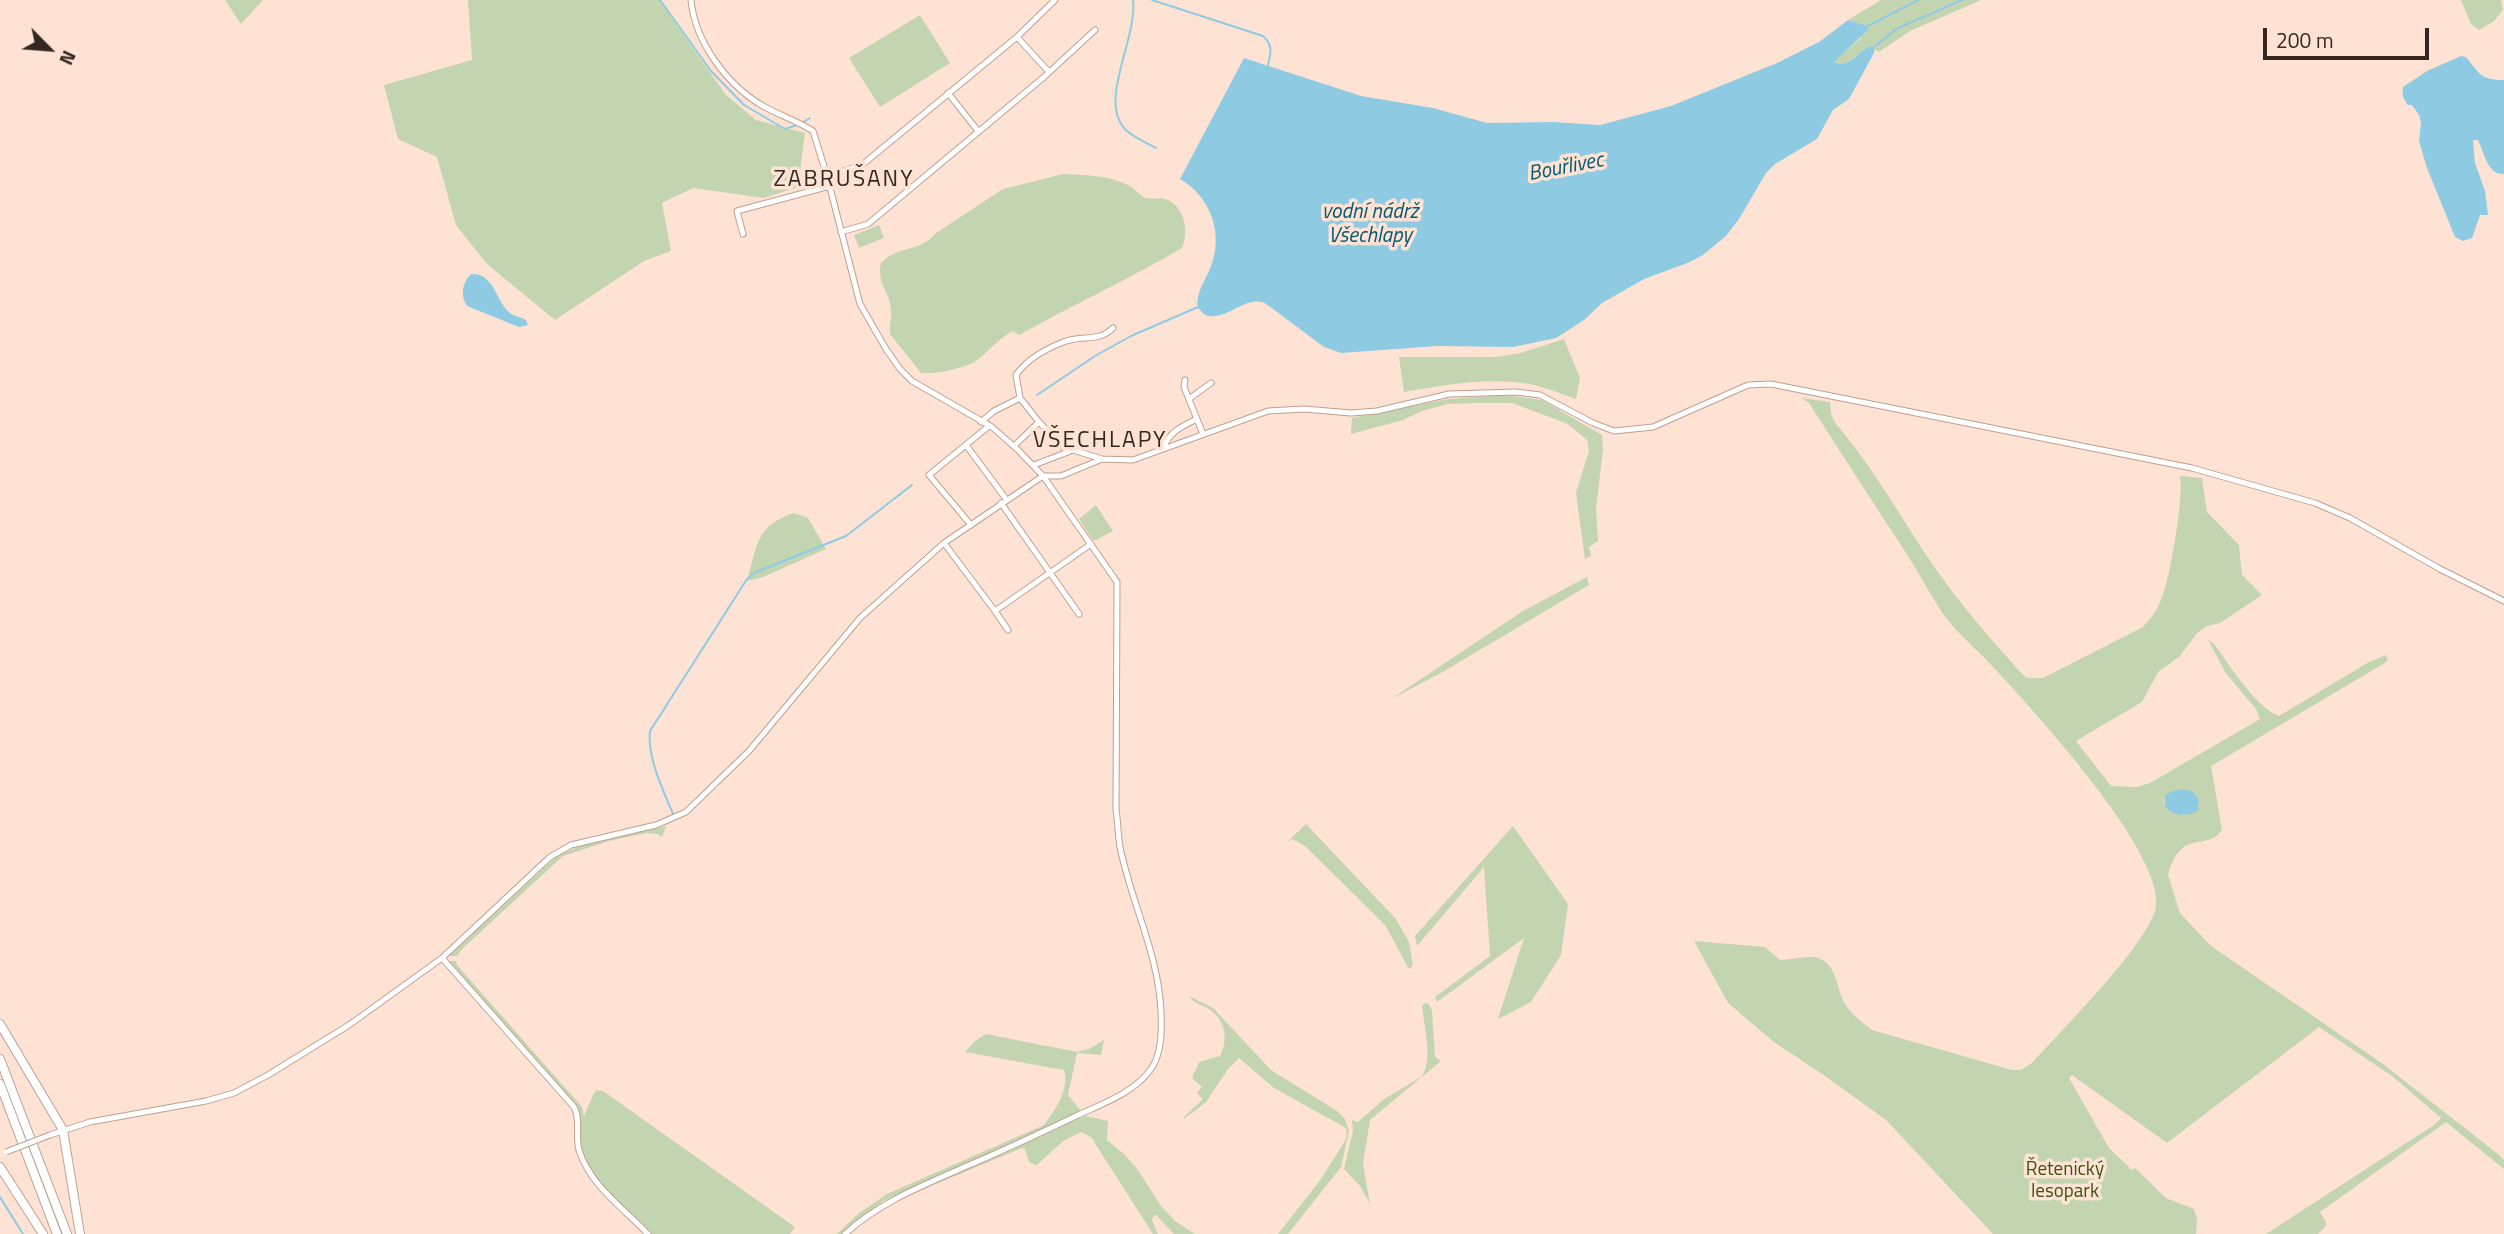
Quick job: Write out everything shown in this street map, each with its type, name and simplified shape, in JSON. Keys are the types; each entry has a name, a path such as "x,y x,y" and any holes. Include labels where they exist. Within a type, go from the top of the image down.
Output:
{"highway":[{"path":"0,1024 63,1130 80,1234"},
{"path":"0,1059 67,1234"},
{"path":"0,1084 57,1234"},
{"path":"0,1167 43,1234"}],"street":[{"path":"691,0 700,35 730,78 761,105 813,131 860,304 900,369 924,389 989,426 1034,465 1117,582 1116,810 1120,847 1158,988 1161,1022 1156,1062 1142,1079 1122,1094 888,1201 862,1218 845,1234"},
{"path":"827,176 862,165 1017,37 1055,0"},
{"path":"841,232 868,224 1095,30"},
{"path":"1017,37 1049,72"},
{"path":"948,93 978,131"},
{"path":"743,234 737,211 830,186"},
{"path":"1067,451 1020,398 1016,374 1023,365 1041,353 1067,341 1104,336 1113,328"},
{"path":"1185,380 1184,387 1203,434"},
{"path":"1189,399 1211,383"},
{"path":"3,1153 90,1122 206,1101 234,1093 268,1075 349,1025 442,958 550,857 571,845 656,825 686,812 749,751 860,618 944,543 1003,501 1043,476 1061,476 1102,460 1133,460 1268,411 1304,409 1351,413 1377,411 1449,394 1516,392 1540,395 1592,423 1614,431 1653,427 1748,385 1771,384 2192,468 2315,503 2350,518 2440,569 2504,601"},
{"path":"981,422 994,411 1020,398"},
{"path":"1164,448 1173,433 1197,419"},
{"path":"1014,446 1039,422"},
{"path":"971,525 929,475 989,426"},
{"path":"967,445 1079,614"},
{"path":"1034,465 1067,451 1083,452 1102,460"},
{"path":"944,543 1008,630"},
{"path":"995,611 1091,544"},
{"path":"442,958 573,1107 578,1115 578,1146 583,1162 594,1179 648,1234"}],"green space":[{"path":"225,0 263,0 241,24"},
{"path":"468,0 659,0 726,95 756,120 805,133 798,187 764,198 693,188 662,203 671,251 644,261 555,320 487,264 456,225 437,157 398,139 384,85 472,60"},
{"path":"1881,0 1981,0 1910,31 1879,52 1869,46 1848,62 1833,61 1859,40 1868,26 1848,20"},
{"path":"2461,0 2501,0 2503,10 2494,21 2479,30 2471,24"},
{"path":"920,15 950,63 880,107 849,58"},
{"path":"1063,174 1112,179 1130,186 1146,198 1168,200 1182,214 1185,235 1182,248 1019,335 1013,331 970,364 940,372 921,373 890,334 890,305 880,277 881,263 888,257 923,244 1003,189"},
{"path":"879,225 884,238 859,248 854,235"},
{"path":"1564,339 1580,378 1576,399 1535,385 1498,381 1404,392 1399,357 1497,357 1521,353"},
{"path":"1505,395 1542,400 1602,435 1603,449 1596,509 1598,541 1589,547 1591,556 1585,559 1576,493 1589,451 1587,440 1568,424 1512,403 1448,404 1351,434 1352,418 1448,399"},
{"name":"Řetenický lesopark","path":"1802,398 1830,402 1831,414 1836,424 1875,475 1943,579 1986,633 2027,678 2043,678 2143,627 2153,615 2165,590 2178,519 2180,476 2202,478 2207,512 2239,545 2242,575 2262,595 2220,623 2207,626 2197,633 2180,656 2158,672 2142,702 2076,741 2111,786 2137,787 2150,783 2260,719 2256,709 2225,672 2208,640 2214,644 2252,695 2279,716 2369,662 2386,655 2388,660 2385,663 2211,766 2222,830 2209,840 2187,845 2174,860 2168,875 2180,913 2211,946 2383,1064 2498,1154 2504,1160 2504,1169 2446,1122 2320,1212 2326,1222 2318,1234 2266,1234 2441,1118 2392,1076 2319,1027 2167,1143 2072,1075 2069,1078 2109,1148 2132,1170 2135,1168 2166,1198 2194,1209 2197,1219 2196,1234 1993,1234 1886,1120 1774,1042 1728,1003 1694,941 1765,947 1780,960 1811,957 1822,959 1835,975 1847,1006 1856,1018 1872,1030 2012,1070 2021,1070 2032,1063 2122,963 2151,921 2156,906 2153,882 2139,852 2118,818 2037,715 1946,618 1809,403","holes":["2165,796 2199,800 2198,811 2184,815 2175,813 2164,803"]},
{"path":"1096,505 1113,531 1093,540 1079,519"},
{"path":"794,513 808,518 826,549 763,577 747,581 760,538 772,524"},
{"path":"1587,577 1589,585 1441,673 1391,699 1523,611"},
{"path":"1306,824 1396,919 1409,942 1413,965 1409,969 1385,925 1305,846 1292,839 1287,842"},
{"path":"666,826 662,837 647,833 609,841 563,856 457,956 448,956 558,855 580,846"},
{"path":"1513,826 1568,904 1561,955 1531,1002 1498,1019 1524,938 1437,1002 1435,997 1490,956 1484,867 1417,946 1415,936"},
{"path":"449,961 456,961 582,1107 584,1116 594,1093 597,1090 603,1091 795,1227 790,1234 651,1234 593,1175 581,1151 578,1115 574,1103"},
{"path":"1189,996 1213,1008 1271,1070 1337,1111 1345,1119 1349,1131 1341,1167 1288,1234 1278,1234 1321,1179 1345,1141 1346,1128 1274,1088 1239,1058 1228,1069 1206,1102 1184,1119 1203,1099 1197,1093 1202,1087 1192,1078 1199,1062 1220,1056 1225,1037 1222,1024 1214,1013"},
{"path":"1429,1004 1432,1011 1435,1057 1441,1061 1370,1120 1363,1164 1370,1204 1360,1186 1344,1169 1353,1131 1352,1120 1358,1122 1384,1099 1421,1077 1428,1053 1422,1006"},
{"path":"986,1034 1077,1052 1089,1049 1104,1040 1101,1055 1077,1053 1068,1095 1081,1111 883,1201 841,1234 837,1234 858,1214 887,1194 1044,1125 1063,1092 1064,1070 965,1052"},
{"path":"1085,1116 1108,1121 1107,1140 1138,1170 1161,1206 1175,1221 1195,1234 1174,1234 1155,1214 1152,1220 1158,1234 1153,1234 1091,1137 1081,1132 1063,1141 1037,1165 1030,1162 1025,1149 1022,1148 895,1201 847,1234 895,1200"}],"water":[{"name":"vodní nádrž Všechlapy","path":"1848,20 1868,26 1868,30 1834,62 1844,63 1853,59 1869,46 1875,51 1849,99 1833,110 1817,139 1775,164 1766,173 1726,236 1703,255 1644,279 1602,303 1584,320 1556,338 1513,347 1437,346 1341,353 1324,347 1265,303 1250,302 1213,316 1205,315 1198,308 1199,292 1215,253 1215,228 1212,216 1199,195 1180,179 1244,58 1361,96 1433,108 1487,123 1553,122 1600,125 1671,106 1777,63 1819,42"},
{"path":"2461,56 2466,57 2485,77 2504,80 2504,174 2499,174 2490,167 2478,140 2473,140 2475,163 2485,191 2488,215 2480,215 2472,238 2463,241 2455,237 2427,168 2419,141 2419,115 2403,97 2403,87 2427,71"},
{"path":"471,274 485,278 505,308 526,320 528,325 519,327 467,306 463,289"},
{"path":"2184,789 2193,792 2199,800 2198,811 2181,815 2165,807 2165,796 2172,791"}],"waterway":[{"path":"660,0 711,71 744,105 785,129 797,125"},
{"name":"Bouřlivec","path":"1133,0 1133,16 1120,70 1116,104 1119,119 1127,131 1156,148"},
{"path":"1152,0 1263,36 1270,49 1268,65"},
{"name":"Bouřlivec","path":"1866,27 1918,0"},
{"path":"1874,47 1898,28 1962,0"},
{"path":"802,123 810,118"},
{"path":"1037,395 1095,356 1131,336 1198,307"},
{"path":"673,814 653,762 650,731 747,579 756,572 846,536 912,485"},
{"path":"0,1197 23,1234"}],"district":[{"name":"ZABRUŠANY","path":"844,180"},
{"name":"VŠECHLAPY","path":"1100,441"}]}
